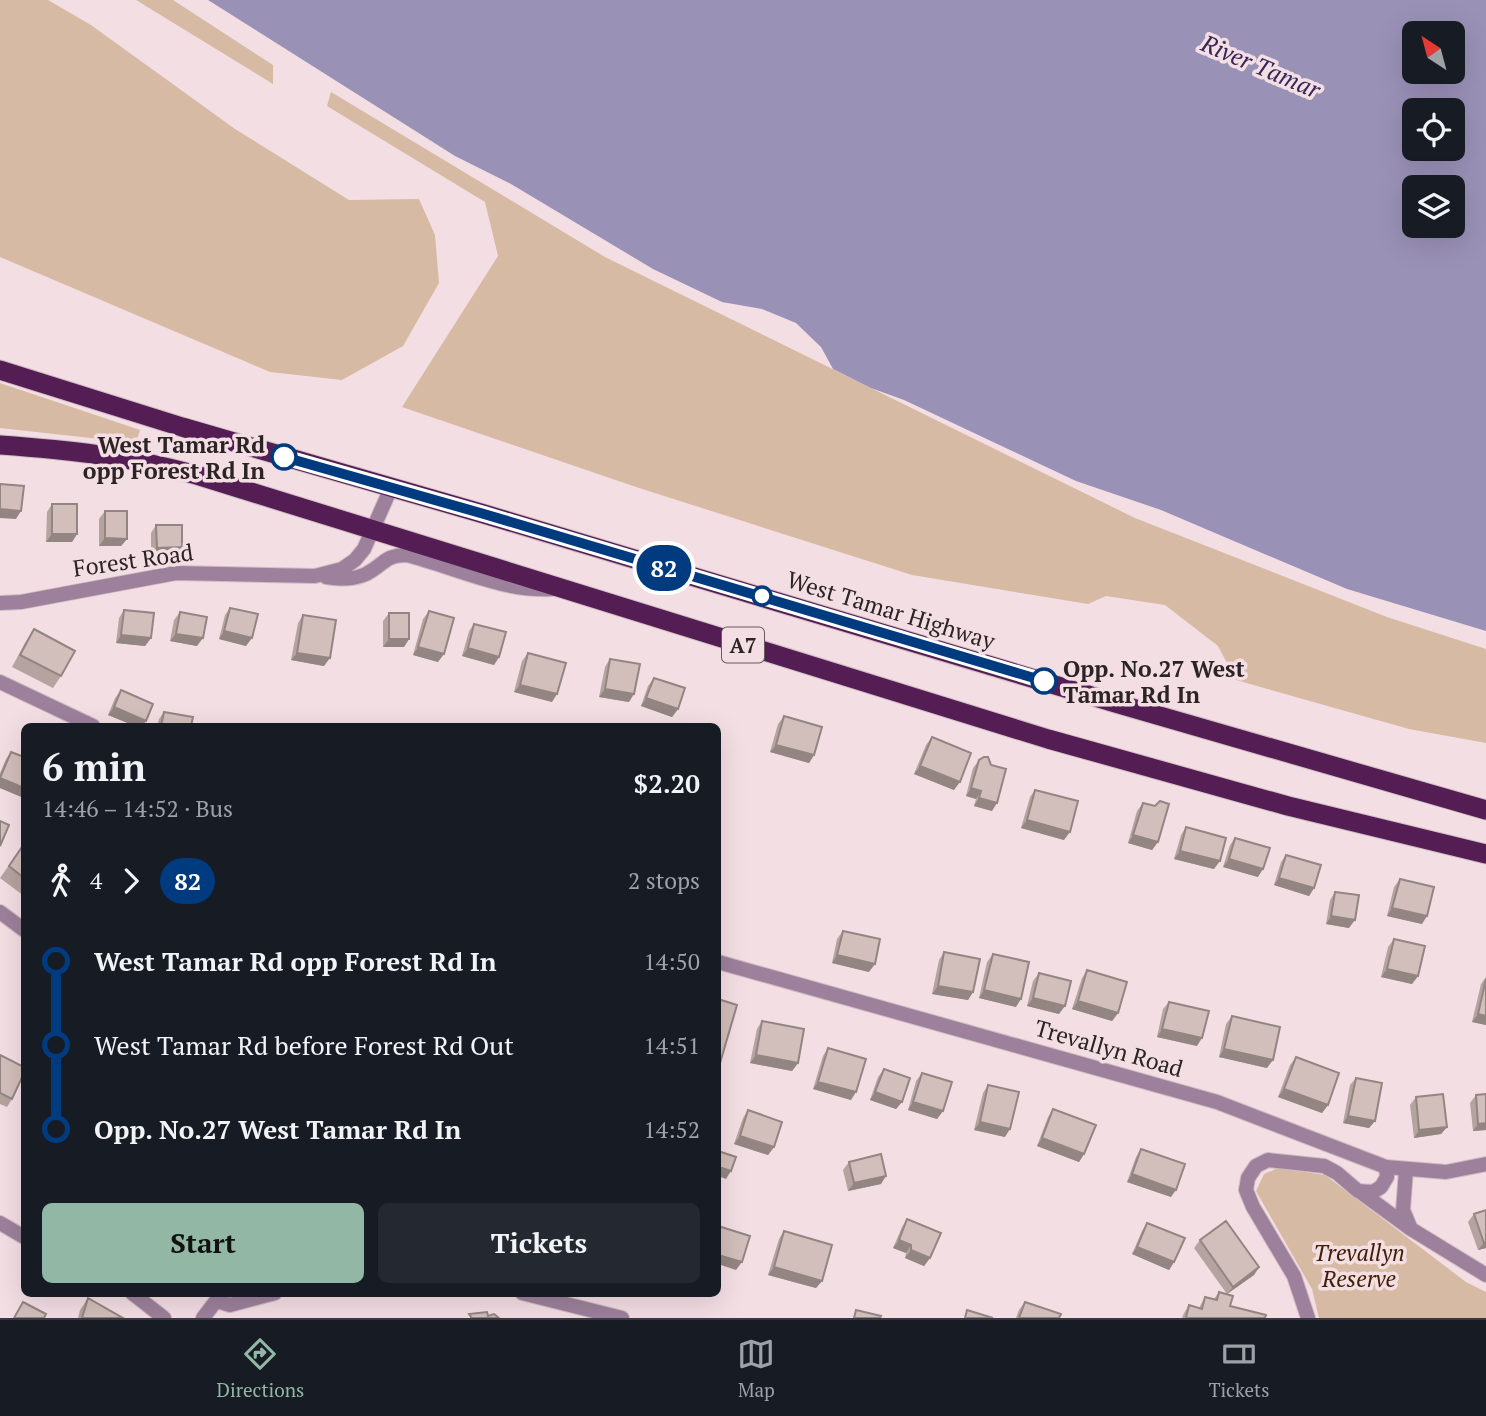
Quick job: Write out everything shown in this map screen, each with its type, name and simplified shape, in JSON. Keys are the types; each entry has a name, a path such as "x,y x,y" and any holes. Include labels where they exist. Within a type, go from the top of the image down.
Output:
{"highway":[{"name":"West Tamar Highway","path":"0,370 182,427 1486,810"},
{"name":"A7","path":"0,445 96,453 142,460 374,529 1048,739 1289,806 1486,854"}],"street":[{"name":"Forest Road","path":"315,576 341,569 355,560 374,529 391,488"},
{"name":"Forest Road","path":"0,603 21,602 176,573 348,579 367,573 392,555 407,555 531,590 564,588"},
{"path":"0,682 87,723"},
{"path":"0,912 21,928"},
{"name":"Trevallyn Road","path":"721,963 1217,1102 1386,1167 1446,1172 1486,1164"},
{"path":"1308,1318 1294,1276 1253,1207 1246,1190 1248,1178 1256,1166 1268,1160 1324,1166 1410,1229 1486,1275"},
{"path":"1358,1191 1373,1192 1381,1187 1387,1177 1386,1167"},
{"path":"1406,1170 1403,1210 1410,1229"},
{"path":"0,1223 21,1235"},
{"path":"137,1297 164,1318"},
{"path":"203,1318 220,1297 230,1305 260,1297"},
{"path":"535,1297 596,1315 622,1318"}],"green space":[{"path":"0,0 48,0 91,25 235,129 349,200 419,199 435,235 439,283 403,346 342,380 270,372 0,257"},
{"path":"136,0 173,0 273,65 273,84"},
{"path":"331,92 605,257 1135,518 1387,617 1486,649 1486,743 1409,729 1236,680 1218,646 1165,605 1106,596 1088,604 912,575 636,487 402,407 498,256 485,202 327,106"},
{"path":"0,383 140,430 136,443 0,428"},
{"name":"Trevallyn Reserve","path":"1278,1168 1325,1175 1466,1282 1486,1292 1486,1318 1319,1318 1312,1289 1256,1191 1264,1174"}],"water":[{"name":"River Tamar","path":"208,0 1486,0 1486,631 1347,589 1161,510 1076,481 904,400 871,388 833,369 821,347 796,323 762,309 722,302 653,269 511,184 455,156"}],"building":[{"path":"0,484 24,486 21,511 0,509"},
{"path":"52,504 77,504 77,534 52,534"},
{"path":"105,511 127,511 127,539 105,538"},
{"path":"156,525 182,525 182,547 157,548"},
{"path":"230,608 258,614 252,638 224,631"},
{"path":"124,610 154,613 151,638 121,635"},
{"path":"429,611 454,618 444,654 418,647"},
{"path":"180,612 207,617 203,638 176,634"},
{"path":"389,613 409,613 409,639 389,639"},
{"path":"303,615 336,620 330,658 297,653"},
{"path":"474,624 506,632 499,657 468,648"},
{"path":"34,629 75,651 61,676 20,655"},
{"path":"528,653 566,663 557,694 520,685"},
{"path":"610,659 640,664 634,694 605,689"},
{"path":"654,678 685,688 678,709 646,698"},
{"path":"121,690 153,704 146,721 114,707"},
{"path":"164,712 193,717 192,723 162,723"},
{"path":"784,716 822,727 814,755 776,745"},
{"path":"932,737 971,753 960,782 920,766"},
{"path":"11,752 21,756 21,787 0,778"},
{"path":"988,757 991,765 1006,769 997,803 979,798 981,791 971,788 979,760"},
{"path":"1035,790 1078,801 1070,832 1027,820"},
{"path":"1160,801 1169,804 1158,842 1133,835 1143,803 1155,806"},
{"path":"0,821 9,825 0,846"},
{"path":"1186,827 1226,838 1220,861 1180,851"},
{"path":"1235,838 1270,848 1263,869 1229,859"},
{"path":"21,848 21,876 9,866"},
{"path":"1286,855 1321,865 1314,888 1279,878"},
{"path":"1400,879 1434,887 1427,916 1392,908"},
{"path":"1335,892 1359,895 1355,920 1331,916"},
{"path":"843,931 880,939 875,964 837,955"},
{"path":"1394,939 1425,946 1418,976 1387,969"},
{"path":"944,952 980,959 973,992 938,986"},
{"path":"993,954 1029,962 1021,999 984,990"},
{"path":"1087,970 1127,982 1118,1013 1078,1001"},
{"path":"1039,973 1071,981 1065,1006 1033,998"},
{"path":"1486,979 1486,1016 1478,1014"},
{"path":"721,1000 737,1005 721,1060"},
{"path":"1169,1002 1209,1011 1202,1038 1162,1029"},
{"path":"1232,1016 1280,1027 1273,1060 1224,1049"},
{"path":"762,1021 804,1029 798,1063 756,1055"},
{"path":"828,1048 866,1059 856,1092 818,1082"},
{"path":"0,1055 21,1066 21,1080 12,1099 0,1093"},
{"path":"1296,1057 1339,1073 1328,1105 1284,1089"},
{"path":"884,1069 910,1078 902,1102 875,1092"},
{"path":"922,1073 952,1082 943,1111 913,1102"},
{"path":"1356,1078 1382,1083 1375,1121 1348,1116"},
{"path":"988,1085 1019,1092 1010,1129 980,1122"},
{"path":"1443,1094 1447,1127 1419,1130 1416,1097"},
{"path":"1486,1094 1486,1123 1478,1124 1476,1095"},
{"path":"1053,1109 1096,1125 1084,1154 1042,1138"},
{"path":"748,1110 782,1122 774,1147 740,1136"},
{"path":"1141,1149 1185,1164 1176,1190 1132,1174"},
{"path":"721,1152 736,1157 731,1171 721,1168"},
{"path":"881,1154 886,1176 854,1183 849,1162"},
{"path":"1486,1210 1486,1242 1484,1243 1474,1214"},
{"path":"907,1219 941,1233 930,1258 911,1250 911,1245 899,1240"},
{"path":"1226,1221 1259,1267 1233,1287 1200,1240"},
{"path":"1147,1223 1185,1238 1174,1262 1137,1247"},
{"path":"721,1227 750,1236 742,1262 721,1256"},
{"path":"784,1231 832,1245 822,1281 774,1267"},
{"path":"1219,1292 1233,1296 1230,1306 1266,1315 1265,1318 1186,1318 1189,1305 1202,1309 1205,1297 1217,1300"},
{"path":"88,1298 123,1318 82,1318"},
{"path":"23,1302 46,1314 44,1318 14,1318"},
{"path":"1025,1302 1061,1314 1059,1318 1019,1318"},
{"path":"856,1310 881,1316 854,1318"},
{"path":"967,1310 993,1318 965,1318"},
{"path":"487,1312 488,1316 494,1314 499,1318 471,1318 469,1314"}],"bus line":[{"name":"82","path":"284,457 1044,681"}],"place":[{"name":"West Tamar Rd opp Forest Rd In","path":"284,457"},
{"name":"Opp. No.27 West Tamar Rd In","path":"1044,681"}]}
